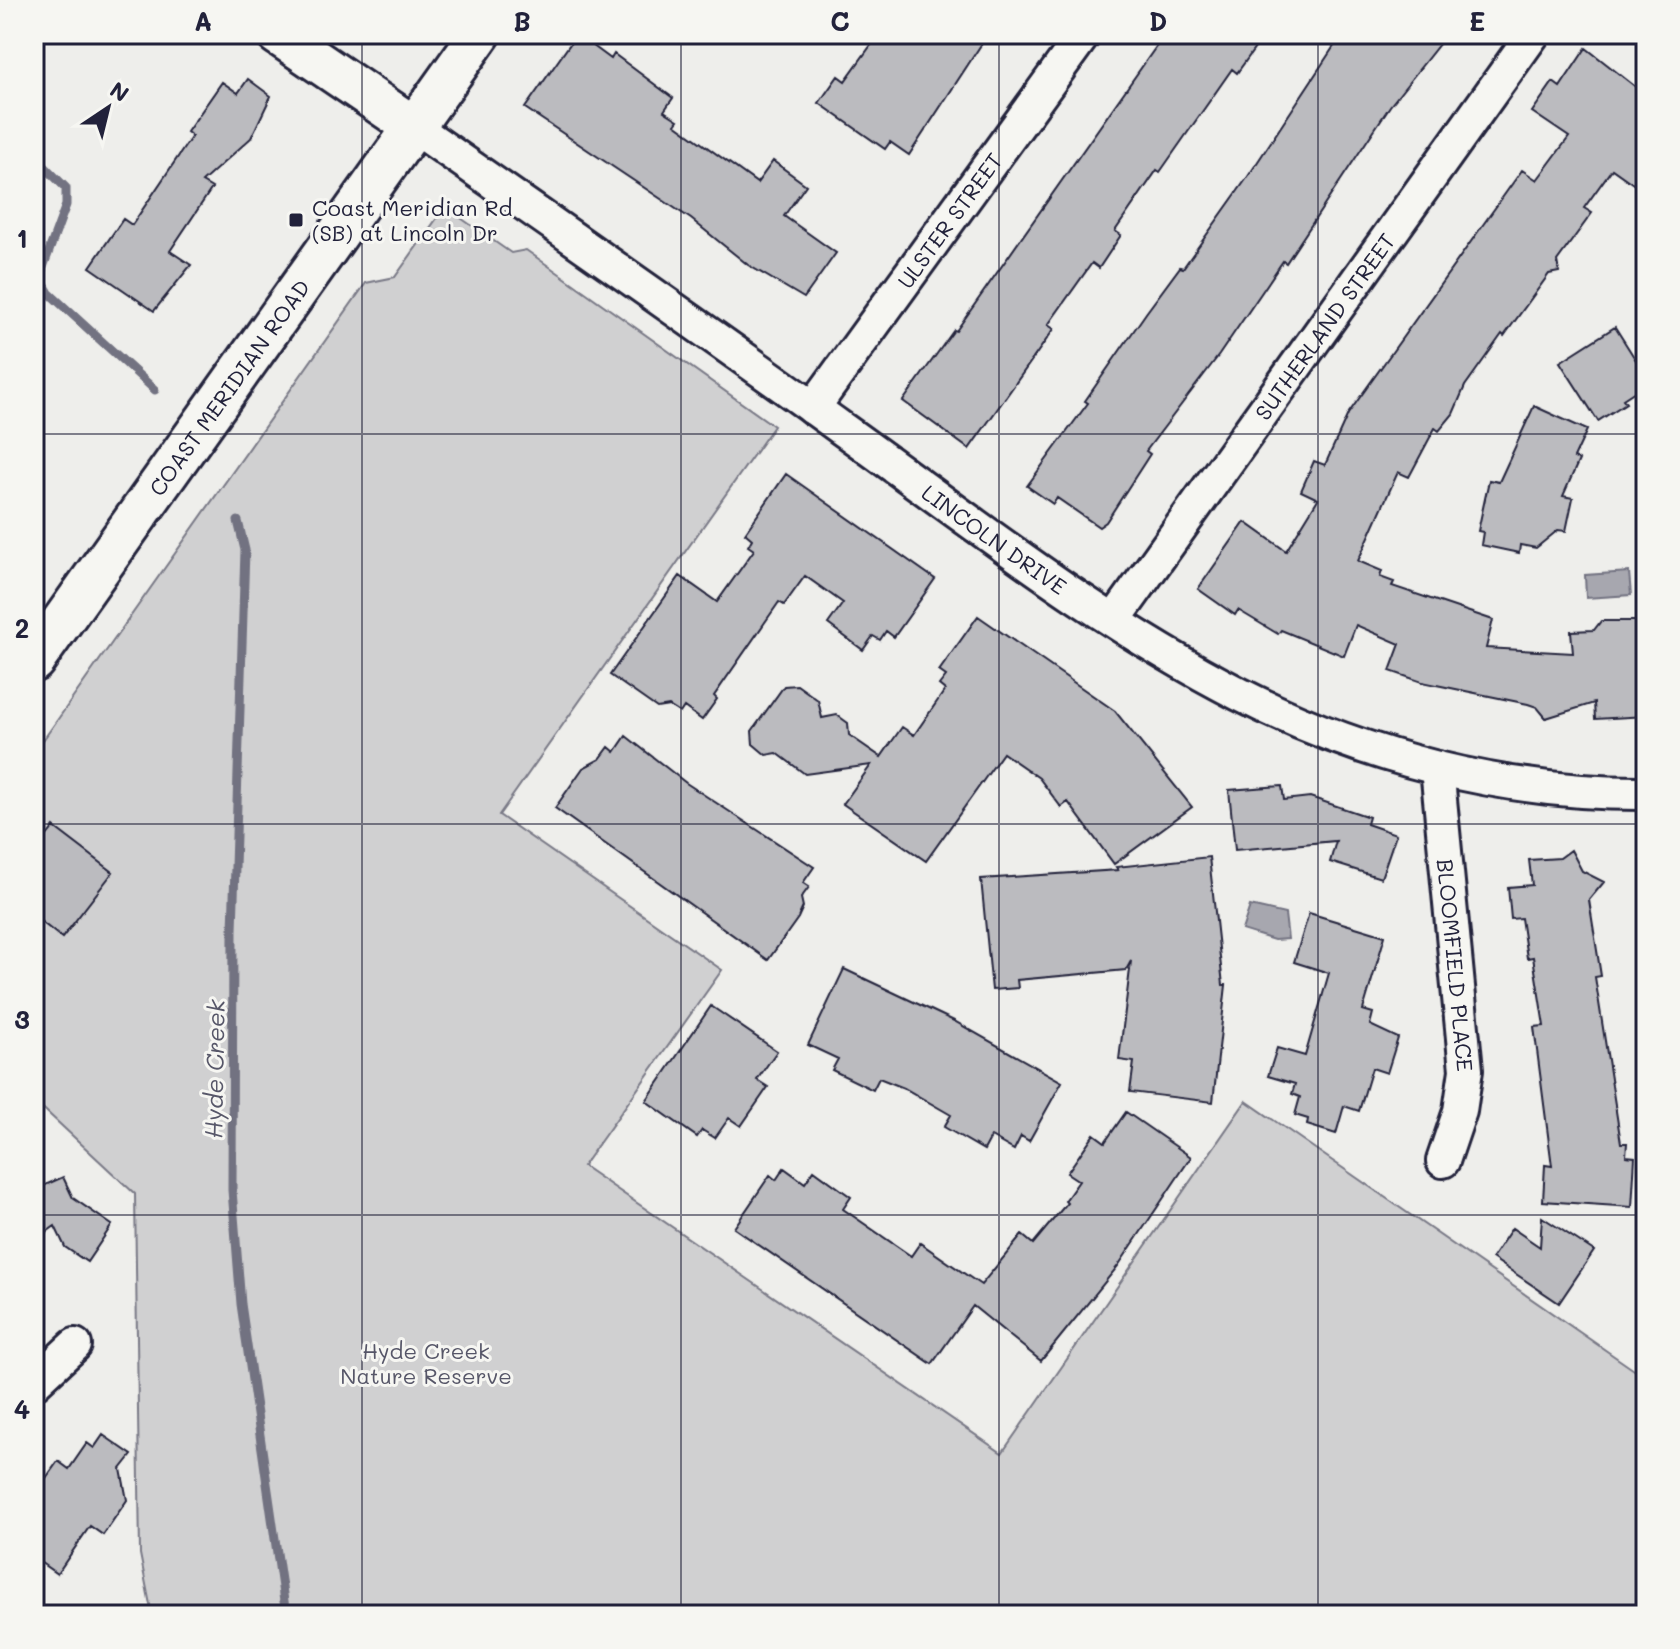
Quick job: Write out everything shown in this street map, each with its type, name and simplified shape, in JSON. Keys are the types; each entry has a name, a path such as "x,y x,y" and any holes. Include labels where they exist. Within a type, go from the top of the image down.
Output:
{"main road":[{"path":"277,34 414,127"},
{"name":"COAST MERIDIAN ROAD","path":"34,661 480,34"}],"street":[{"name":"ULSTER STREET","path":"813,408 1084,34"},
{"name":"SUTHERLAND STREET","path":"1115,619 1533,34"},
{"name":"LINCOLN DRIVE","path":"414,127 1115,619 1242,695 1359,744 1437,768 1569,791 1646,793"},
{"name":"BLOOMFIELD PLACE","path":"1437,768 1466,1070 1460,1111 1443,1161"},
{"path":"34,1383 75,1345"}],"green space":[{"name":"Hyde Creek Nature Reserve","path":"445,207 511,253 526,250 774,426 499,815 722,970 583,1166 1002,1453 1246,1101 1637,1372 1646,1360 1646,1615 152,1615 140,1554 135,1194 34,1100 34,753 366,283 395,277"}],"shaded area":[{"path":"1629,572 1631,595 1586,598 1585,575"},
{"path":"1250,906 1285,914 1288,939 1274,940 1242,930"}],"building":[{"path":"577,34 611,59 614,54 673,98 664,111 678,120 675,124 757,183 773,161 806,185 784,216 836,253 804,298 748,265 691,219 525,108"},
{"path":"879,34 988,34 909,155 890,142 885,149 819,103 838,76 845,81"},
{"path":"1165,34 1265,34 1237,73 1232,69 1160,172 1157,170 1115,231 1121,235 1099,268 1092,263 1048,325 1054,329 969,449 903,401 956,331"},
{"path":"1342,34 1447,34 1390,106 1286,263 1283,261 1219,355 1146,451 1150,454 1106,522 1099,527 1057,498 1053,504 1027,486 1088,403 1085,401 1146,313 1180,267 1183,268 1247,178"},
{"path":"1586,48 1646,95 1646,193 1612,169 1584,208 1592,213 1557,261 1559,272 1549,274 1504,336 1502,334 1465,386 1453,414 1439,431 1435,428 1409,477 1398,472 1358,561 1382,571 1380,577 1394,582 1392,586 1493,620 1486,648 1573,653 1571,631 1594,630 1601,621 1646,621 1646,716 1595,719 1594,703 1546,718 1537,707 1528,704 1422,682 1390,671 1400,644 1356,625 1344,656 1281,630 1278,634 1238,610 1235,615 1198,589 1245,522 1286,551 1318,499 1301,491 1314,461 1325,465 1348,414 1522,170 1537,180 1569,137 1532,112 1553,82 1560,87"},
{"path":"248,79 271,96 251,138 202,182 212,188 170,251 191,265 154,311 90,267 123,219 132,225 192,136 187,132 222,82 238,93"},
{"path":"1615,327 1646,376 1646,384 1623,399 1626,403 1598,421 1560,362"},
{"path":"1534,406 1587,430 1574,458 1579,460 1563,496 1573,498 1566,531 1558,530 1536,548 1520,545 1519,553 1481,545 1483,532 1478,531 1489,480 1499,482"},
{"path":"786,474 935,579 894,637 886,631 880,640 873,636 863,650 828,624 843,603 805,576 784,605 779,602 714,696 717,699 702,720 684,707 680,713 669,706 657,708 610,675 680,576 717,602 754,550 748,546 752,539 745,533"},
{"path":"978,616 1115,711 1192,807 1114,864 1068,802 1061,807 1039,778 1003,753 926,861 843,804 871,765 805,774 777,753 766,755 753,744 752,731 784,686 797,685 818,700 822,718 837,715 848,723 849,735 881,757 902,727 914,735 945,690 939,685 946,676 939,671"},
{"path":"626,736 686,783 814,867 803,883 809,887 801,898 803,907 798,918 768,960 555,808 583,768 600,759 609,747 615,752"},
{"path":"1282,786 1284,800 1310,797 1369,817 1367,824 1396,834 1381,878 1330,862 1336,841 1235,850 1229,790"},
{"path":"54,827 113,872 62,938 34,916 34,852"},
{"path":"1571,850 1582,871 1604,882 1589,900 1601,976 1595,977 1621,1143 1627,1143 1626,1156 1635,1157 1632,1207 1543,1201 1545,1165 1552,1166 1534,1027 1544,1026 1533,957 1527,958 1521,918 1511,919 1508,887 1532,885 1529,860 1560,858"},
{"path":"1209,857 1223,985 1226,985 1213,1102 1130,1092 1134,1062 1119,1060 1131,961 1126,970 1017,980 1018,988 992,990 981,879 1118,870 1116,867"},
{"path":"1309,913 1385,936 1363,1010 1373,1013 1370,1025 1398,1038 1387,1073 1372,1068 1359,1111 1344,1106 1336,1134 1307,1125 1308,1119 1295,1115 1300,1097 1292,1094 1295,1084 1268,1076 1277,1048 1305,1056 1329,973 1294,962"},
{"path":"844,969 954,1021 1062,1082 1029,1141 1021,1136 1014,1150 991,1137 984,1150 944,1127 951,1115 904,1088 879,1078 873,1090 832,1070 838,1059 808,1045"},
{"path":"711,1006 777,1051 757,1080 768,1087 741,1126 729,1118 715,1138 702,1130 697,1137 646,1101"},
{"path":"1126,1112 1191,1157 1118,1266 1041,1361 973,1306 932,1364 734,1228 770,1175 776,1180 784,1168 805,1183 814,1170 851,1197 843,1209 911,1256 920,1243 981,1285 1022,1235 1033,1244 1067,1203 1065,1201 1079,1181 1067,1173 1094,1134 1105,1142"},
{"path":"63,1177 73,1198 112,1225 87,1262 65,1247 55,1226 34,1241 34,1190"},
{"path":"1542,1217 1594,1251 1559,1303 1492,1258 1512,1228 1540,1247"},
{"path":"103,1435 132,1455 121,1469 127,1500 103,1535 90,1526 57,1574 34,1558 34,1495 58,1461 69,1469 87,1443 94,1448"}],"waterway":[{"name":"Hyde Creek","path":"34,156 66,188 66,205 42,270 42,281 49,293 155,390"},
{"name":"Hyde Creek","path":"238,521 245,550 233,930 232,1190 241,1304 286,1615"}],"place":[{"name":"Coast Meridian Rd (SB) at Lincoln Dr","path":"296,220"}]}
